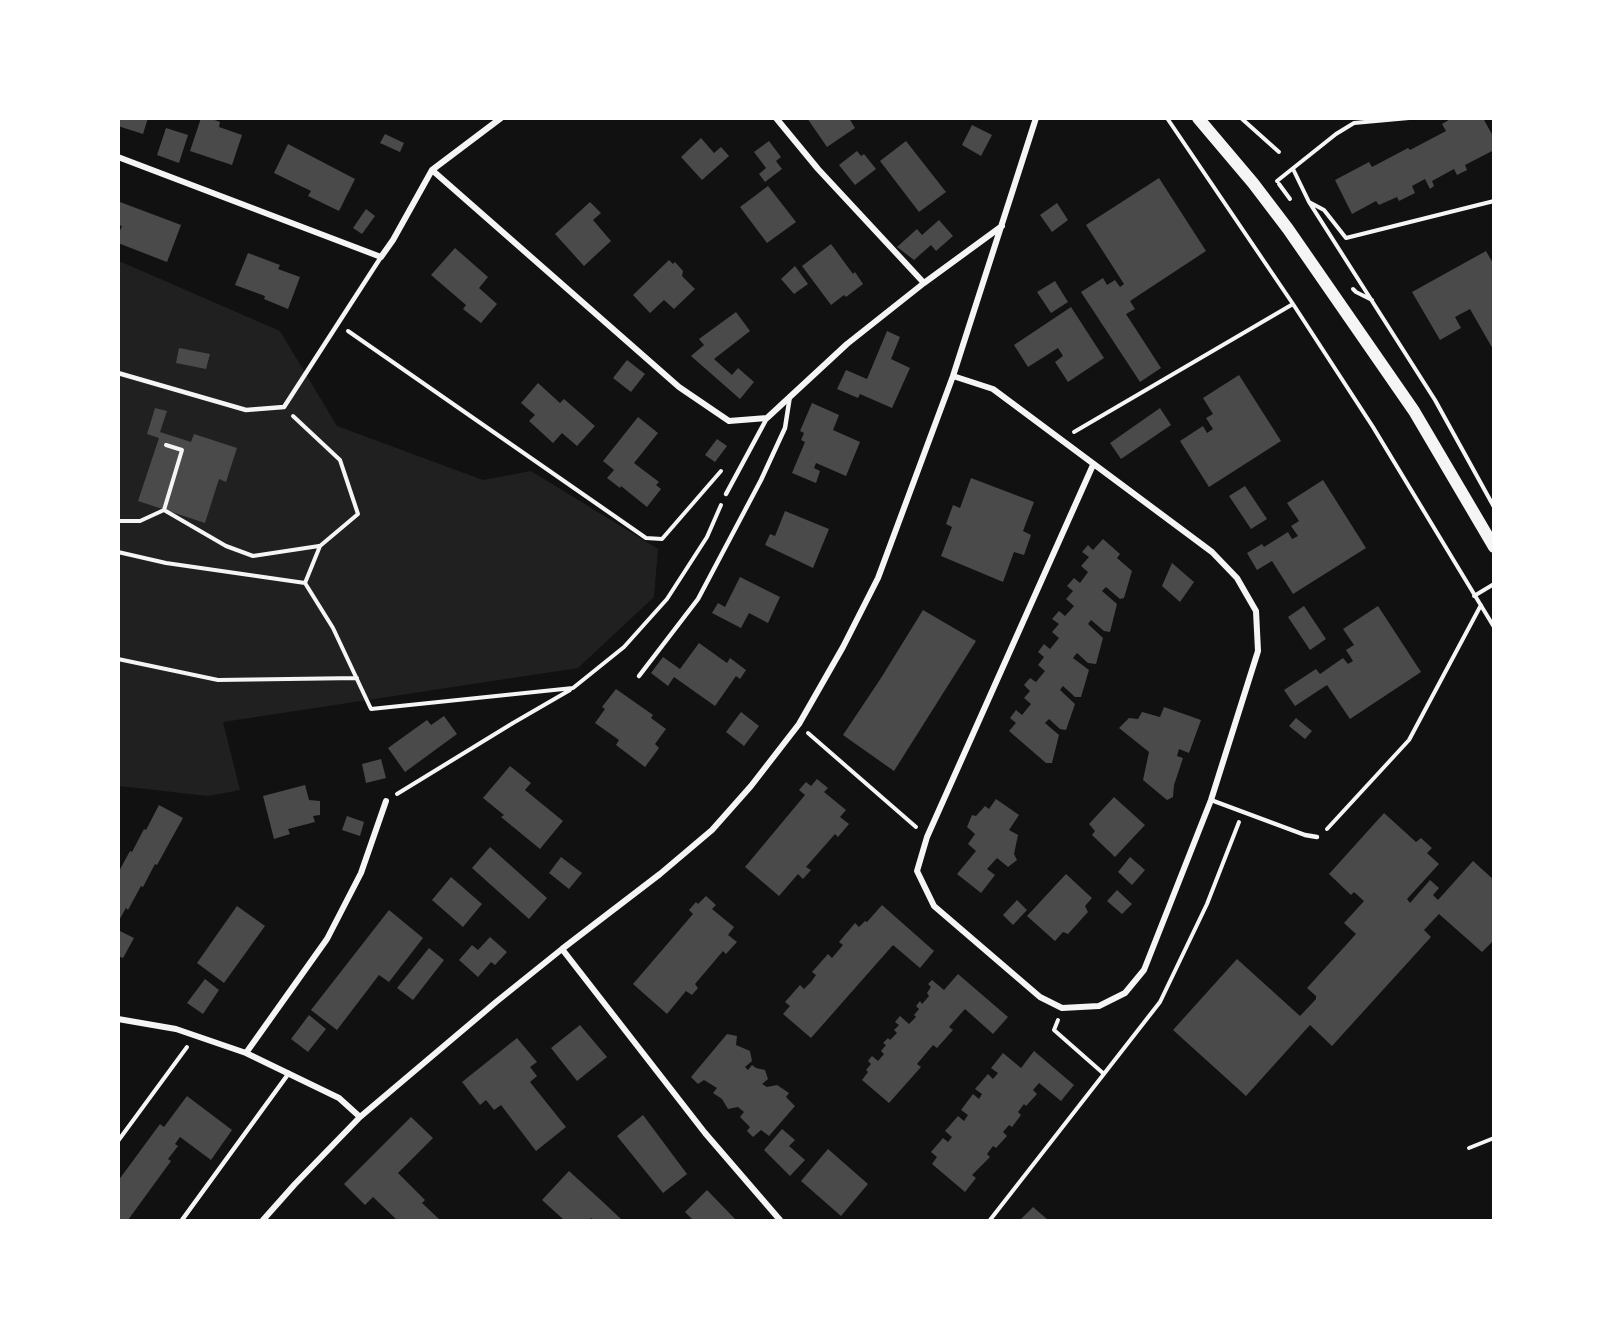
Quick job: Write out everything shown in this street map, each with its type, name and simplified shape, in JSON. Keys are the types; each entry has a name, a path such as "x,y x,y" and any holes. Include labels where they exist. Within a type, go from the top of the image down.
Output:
{"main road":[{"path":"1198,118 1288,229 1414,411 1494,547"}],"street":[{"path":"118,157 381,257 432,170 501,118"},
{"path":"776,118 818,169 924,283"},
{"path":"263,1221 295,1184 360,1117 562,949 660,874 712,830 799,724 843,648 878,579 953,376 1036,118"},
{"path":"432,170 679,387 729,421 767,418 847,344 924,283 1002,226"},
{"path":"953,376 993,389 1212,552 1237,578 1256,611 1258,651 1211,800 1144,970 1125,993 1099,1006 1062,1008 1040,998 934,906 917,871 927,837 1093,465"},
{"path":"246,1053 327,939 361,873 386,801"},
{"path":"562,949 705,1133 780,1221"},
{"path":"118,1019 176,1029 246,1053 339,1098 360,1117"}],"lane":[{"path":"118,373 246,410 284,407 381,257"},
{"path":"639,676 698,599 761,480 785,428 790,396"},
{"path":"726,494 767,418"},
{"path":"1211,800 1305,835 1317,837"},
{"path":"182,1221 289,1073"}],"path":[{"path":"1167,118 1373,427 1494,627"},
{"path":"1241,118 1279,152"},
{"path":"1277,181 1335,134 1354,123 1409,118"},
{"path":"1293,169 1309,202 1435,400 1494,507"},
{"path":"1309,202 1324,210 1346,238 1494,201"},
{"path":"1060,440 1293,304"},
{"path":"337,324 646,538 662,539 728,463"},
{"path":"284,407 340,460 358,514 320,546 305,583"},
{"path":"118,521 140,521 164,510 182,450 166,445"},
{"path":"386,801 573,688 624,647 667,598 707,537 726,494"},
{"path":"164,510 226,546 253,556 320,546"},
{"path":"118,552 166,563 305,583 333,628 371,709 573,688"},
{"path":"1474,596 1494,584"},
{"path":"1317,837 1329,827 1409,740 1481,605"},
{"path":"118,659 218,680 357,678"},
{"path":"818,744 927,837"},
{"path":"990,1221 1160,1002 1207,904 1244,812"},
{"path":"1062,1008 1054,1030 1104,1074"},
{"path":"118,1141 196,1035"},
{"path":"1469,1148 1494,1138"}],"shaded area":[{"path":"119,261 280,331 337,426 483,480 531,471 658,549 654,597 578,668 223,722 240,790 208,796 119,786"}],"building":[{"path":"118,118 148,118 143,134 118,126"},
{"path":"201,118 220,122 219,127 242,135 232,165 190,151"},
{"path":"807,118 849,118 855,128 827,147"},
{"path":"1452,118 1483,118 1494,138 1494,150 1465,165 1467,170 1457,175 1454,169 1432,181 1434,186 1430,189 1425,179 1412,186 1415,193 1399,201 1397,197 1379,205 1376,201 1352,214 1335,180 1369,162 1372,167 1446,131 1442,124"},
{"path":"972,125 992,135 981,156 962,145"},
{"path":"166,128 188,135 179,163 157,155"},
{"path":"385,134 404,143 400,152 380,143"},
{"path":"701,138 714,153 721,147 729,156 702,180 681,157"},
{"path":"769,141 781,157 776,161 782,169 765,182 759,174 766,168 754,152"},
{"path":"906,141 946,192 919,212 880,161"},
{"path":"288,144 355,179 339,211 308,196 311,191 274,173"},
{"path":"857,151 861,156 864,154 876,169 855,185 839,165"},
{"path":"1159,178 1206,251 1130,301 1135,309 1126,314 1161,368 1140,382 1081,292 1103,278 1107,285 1115,280 1120,287 1124,284 1086,225"},
{"path":"768,186 796,222 767,243 740,207"},
{"path":"120,202 181,225 167,262 118,243 118,235 122,226 118,225"},
{"path":"590,202 601,213 593,220 611,241 584,266 555,234"},
{"path":"1057,203 1068,220 1052,232 1040,215"},
{"path":"366,209 375,216 362,234 353,228"},
{"path":"939,220 953,236 936,251 931,245 914,260 897,247 917,229 922,235"},
{"path":"831,244 863,284 831,305 802,266"},
{"path":"455,248 488,277 479,288 497,304 481,323 463,309 466,305 431,275"},
{"path":"1486,251 1494,265 1494,351 1470,309 1455,317 1461,328 1440,340 1412,292"},
{"path":"248,253 280,265 278,269 300,277 288,309 264,299 265,296 235,285"},
{"path":"669,260 673,264 675,262 683,271 682,276 695,289 674,309 664,300 650,313 633,295"},
{"path":"795,266 808,284 794,294 781,279"},
{"path":"1055,281 1068,302 1051,313 1037,292"},
{"path":"1071,307 1104,358 1068,382 1055,362 1063,356 1058,348 1028,367 1014,345"},
{"path":"736,312 750,331 714,359 732,375 738,368 754,382 740,399 691,356 704,345 699,339"},
{"path":"887,331 900,337 891,359 910,368 892,408 860,394 858,398 837,389 846,370 867,379"},
{"path":"179,348 210,354 206,369 176,363"},
{"path":"627,360 645,374 631,392 613,378"},
{"path":"1239,375 1281,441 1209,487 1180,441 1203,426 1207,433 1213,429 1206,418 1213,414 1203,398"},
{"path":"538,383 560,403 564,399 595,426 577,446 562,433 553,443 529,421 535,415 521,403"},
{"path":"812,403 839,415 833,430 860,442 846,476 816,463 814,468 820,471 816,483 792,473 805,442 801,440 804,433 800,431"},
{"path":"155,408 167,411 160,432 191,442 194,434 237,448 226,482 219,479 205,523 138,501 159,438 147,434"},
{"path":"1160,408 1171,425 1121,459 1110,443"},
{"path":"638,417 658,433 634,463 659,482 656,485 661,489 647,507 607,478 614,470 603,461"},
{"path":"717,439 727,446 715,462 705,455"},
{"path":"971,478 1034,502 1023,531 1031,535 1024,555 1014,552 1003,582 941,556 952,527 946,524 953,505 960,508"},
{"path":"1323,480 1366,548 1293,594 1272,561 1257,570 1247,553 1262,544 1264,547 1288,532 1292,539 1298,536 1291,526 1299,521 1287,503"},
{"path":"1245,486 1267,519 1251,529 1229,496"},
{"path":"785,511 829,529 813,568 765,545 770,534 775,536"},
{"path":"1103,539 1120,554 1117,558 1132,571 1124,598 1120,599 1106,587 1102,591 1117,604 1110,632 1104,631 1091,620 1088,624 1103,638 1096,664 1088,663 1077,653 1073,658 1089,670 1081,697 1075,697 1063,686 1060,690 1075,704 1066,730 1060,729 1049,719 1045,723 1059,735 1052,763 1046,763 1009,731 1016,723 1010,718 1016,710 1022,715 1031,704 1024,698 1030,691 1024,685 1030,678 1036,682 1045,671 1038,665 1044,657 1038,652 1044,644 1050,649 1059,638 1052,632 1059,624 1052,619 1059,611 1065,616 1074,606 1066,599 1073,591 1067,586 1074,578 1080,583 1088,572 1081,566 1089,557 1082,552 1088,545 1093,550"},
{"path":"1172,563 1194,582 1180,602 1162,586"},
{"path":"740,577 780,597 768,623 749,613 741,628 712,613 718,603 725,607"},
{"path":"1304,606 1326,639 1310,650 1288,617"},
{"path":"1378,606 1421,672 1350,719 1327,685 1295,706 1284,690 1316,669 1320,674 1343,658 1348,664 1353,661 1346,650 1354,645 1343,629"},
{"path":"923,610 976,641 894,771 843,735"},
{"path":"699,643 727,663 730,658 746,670 740,679 736,676 715,706 674,677 668,686 651,673 663,657 680,669"},
{"path":"616,689 653,715 651,718 666,729 655,744 659,748 645,767 616,745 619,740 595,723 605,709 602,707"},
{"path":"1164,707 1201,720 1189,753 1179,749 1177,756 1183,758 1174,785 1173,797 1167,800 1143,780 1149,752 1119,728 1129,718 1138,719 1142,712 1160,717"},
{"path":"741,712 759,726 744,746 726,732"},
{"path":"444,716 457,734 405,772 388,748 427,720 431,725"},
{"path":"1296,718 1312,731 1305,739 1289,726"},
{"path":"381,759 386,778 366,783 362,764"},
{"path":"510,766 531,783 525,790 563,821 540,849 501,817 504,815 483,798"},
{"path":"817,779 828,788 824,792 846,810 840,817 849,824 838,837 835,834 806,867 811,870 803,879 798,874 779,896 745,867 805,795 799,790 806,782 811,786"},
{"path":"305,785 309,800 320,801 320,815 313,816 315,822 288,829 290,834 274,839 263,796"},
{"path":"1114,797 1145,825 1115,857 1092,835 1095,831 1089,824"},
{"path":"996,799 1019,815 1009,830 1018,835 1014,854 1017,860 1008,867 997,858 987,869 995,875 981,893 957,874 976,851 968,844 975,834 967,827 972,815 976,816 985,806 989,809"},
{"path":"159,805 183,818 157,865 155,864 143,887 141,886 128,910 126,908 118,922 118,873"},
{"path":"1384,813 1416,842 1421,838 1432,848 1427,853 1439,864 1407,899 1410,903 1430,880 1439,888 1433,895 1438,900 1473,861 1494,880 1494,940 1482,952 1439,914 1424,930 1431,937 1332,1046 1310,1025 1246,1096 1173,1030 1237,959 1300,1016 1316,999 1316,996 1307,988 1356,934 1344,923 1364,901 1354,892 1351,895 1329,874"},
{"path":"347,816 364,822 360,836 342,830"},
{"path":"490,847 547,898 529,919 472,868"},
{"path":"561,857 582,873 569,889 549,873"},
{"path":"1130,857 1145,870 1132,885 1118,872"},
{"path":"1066,874 1092,898 1085,906 1088,912 1068,934 1063,932 1055,941 1027,916"},
{"path":"451,877 482,904 463,927 432,900"},
{"path":"1117,890 1132,904 1122,914 1107,901"},
{"path":"706,896 716,905 712,909 734,927 728,935 737,942 726,954 723,951 695,984 698,988 692,995 686,991 667,1014 633,984 693,914 689,910"},
{"path":"1017,900 1027,910 1013,925 1003,915"},
{"path":"882,905 934,951 920,968 893,945 811,1038 783,1014 790,1006 785,1002 800,985 804,989 811,982 816,975 812,972 828,954 832,958 843,945 839,942 855,923 859,927 865,921 867,922"},
{"path":"237,906 265,926 224,983 197,963"},
{"path":"389,910 423,938 389,982 379,975 337,1030 311,1010"},
{"path":"118,930 134,938 123,958 118,956"},
{"path":"490,937 507,952 495,965 491,962 478,977 459,960 472,945 478,950"},
{"path":"429,948 444,960 413,1000 397,988"},
{"path":"958,974 1008,1017 993,1034 965,1009 949,1027 953,1030 937,1048 933,1045 917,1064 921,1067 889,1103 862,1080 871,1064 868,1061 872,1056 878,1061 884,1054 881,1051 886,1045 883,1043 897,1033 894,1030 899,1025 895,1022 900,1016 909,1024 916,1017 914,1015 919,1009 916,1006 920,1001 922,1004 929,996 927,993 931,987 928,984 932,980 944,990"},
{"path":"205,979 219,990 203,1014 187,1003"},
{"path":"309,1015 326,1029 308,1052 291,1039"},
{"path":"580,1025 607,1057 577,1081 551,1048"},
{"path":"727,1034 737,1036 736,1045 750,1051 752,1061 745,1067 748,1070 752,1065 765,1070 768,1079 762,1084 767,1087 777,1085 789,1093 786,1097 795,1106 769,1136 761,1130 753,1137 747,1131 750,1127 740,1117 744,1112 738,1107 728,1109 722,1099 713,1093 717,1088 704,1080 698,1084 691,1077"},
{"path":"517,1038 537,1062 530,1067 537,1076 530,1082 566,1127 536,1151 501,1105 494,1110 486,1100 480,1105 462,1082"},
{"path":"1034,1051 1074,1085 1061,1101 1039,1083 1033,1090 1037,1094 1026,1106 1024,1104 1018,1112 1021,1115 1012,1127 1009,1125 1003,1132 1007,1136 996,1148 993,1146 987,1154 990,1157 972,1175 976,1178 965,1192 932,1164 937,1157 931,1152 943,1138 948,1142 952,1137 945,1131 958,1116 964,1121 968,1115 961,1110 973,1094 979,1099 982,1094 975,1089 988,1074 993,1079 998,1073 991,1068 1003,1053 1021,1068"},
{"path":"187,1096 232,1130 211,1160 180,1137 175,1144 178,1146 168,1159 171,1161 128,1220 118,1220 118,1181 160,1124 164,1127"},
{"path":"643,1115 687,1174 663,1193 617,1136"},
{"path":"411,1117 433,1138 398,1173 425,1200 422,1203 440,1220 397,1220 373,1197 365,1205 344,1184"},
{"path":"782,1129 795,1140 789,1146 805,1160 790,1176 764,1150"},
{"path":"828,1149 868,1184 841,1216 801,1181"},
{"path":"569,1171 622,1220 594,1220 591,1218 589,1220 564,1220 542,1200"},
{"path":"707,1190 736,1220 693,1220 685,1212"},
{"path":"1033,1207 1048,1220 1020,1220"}]}
